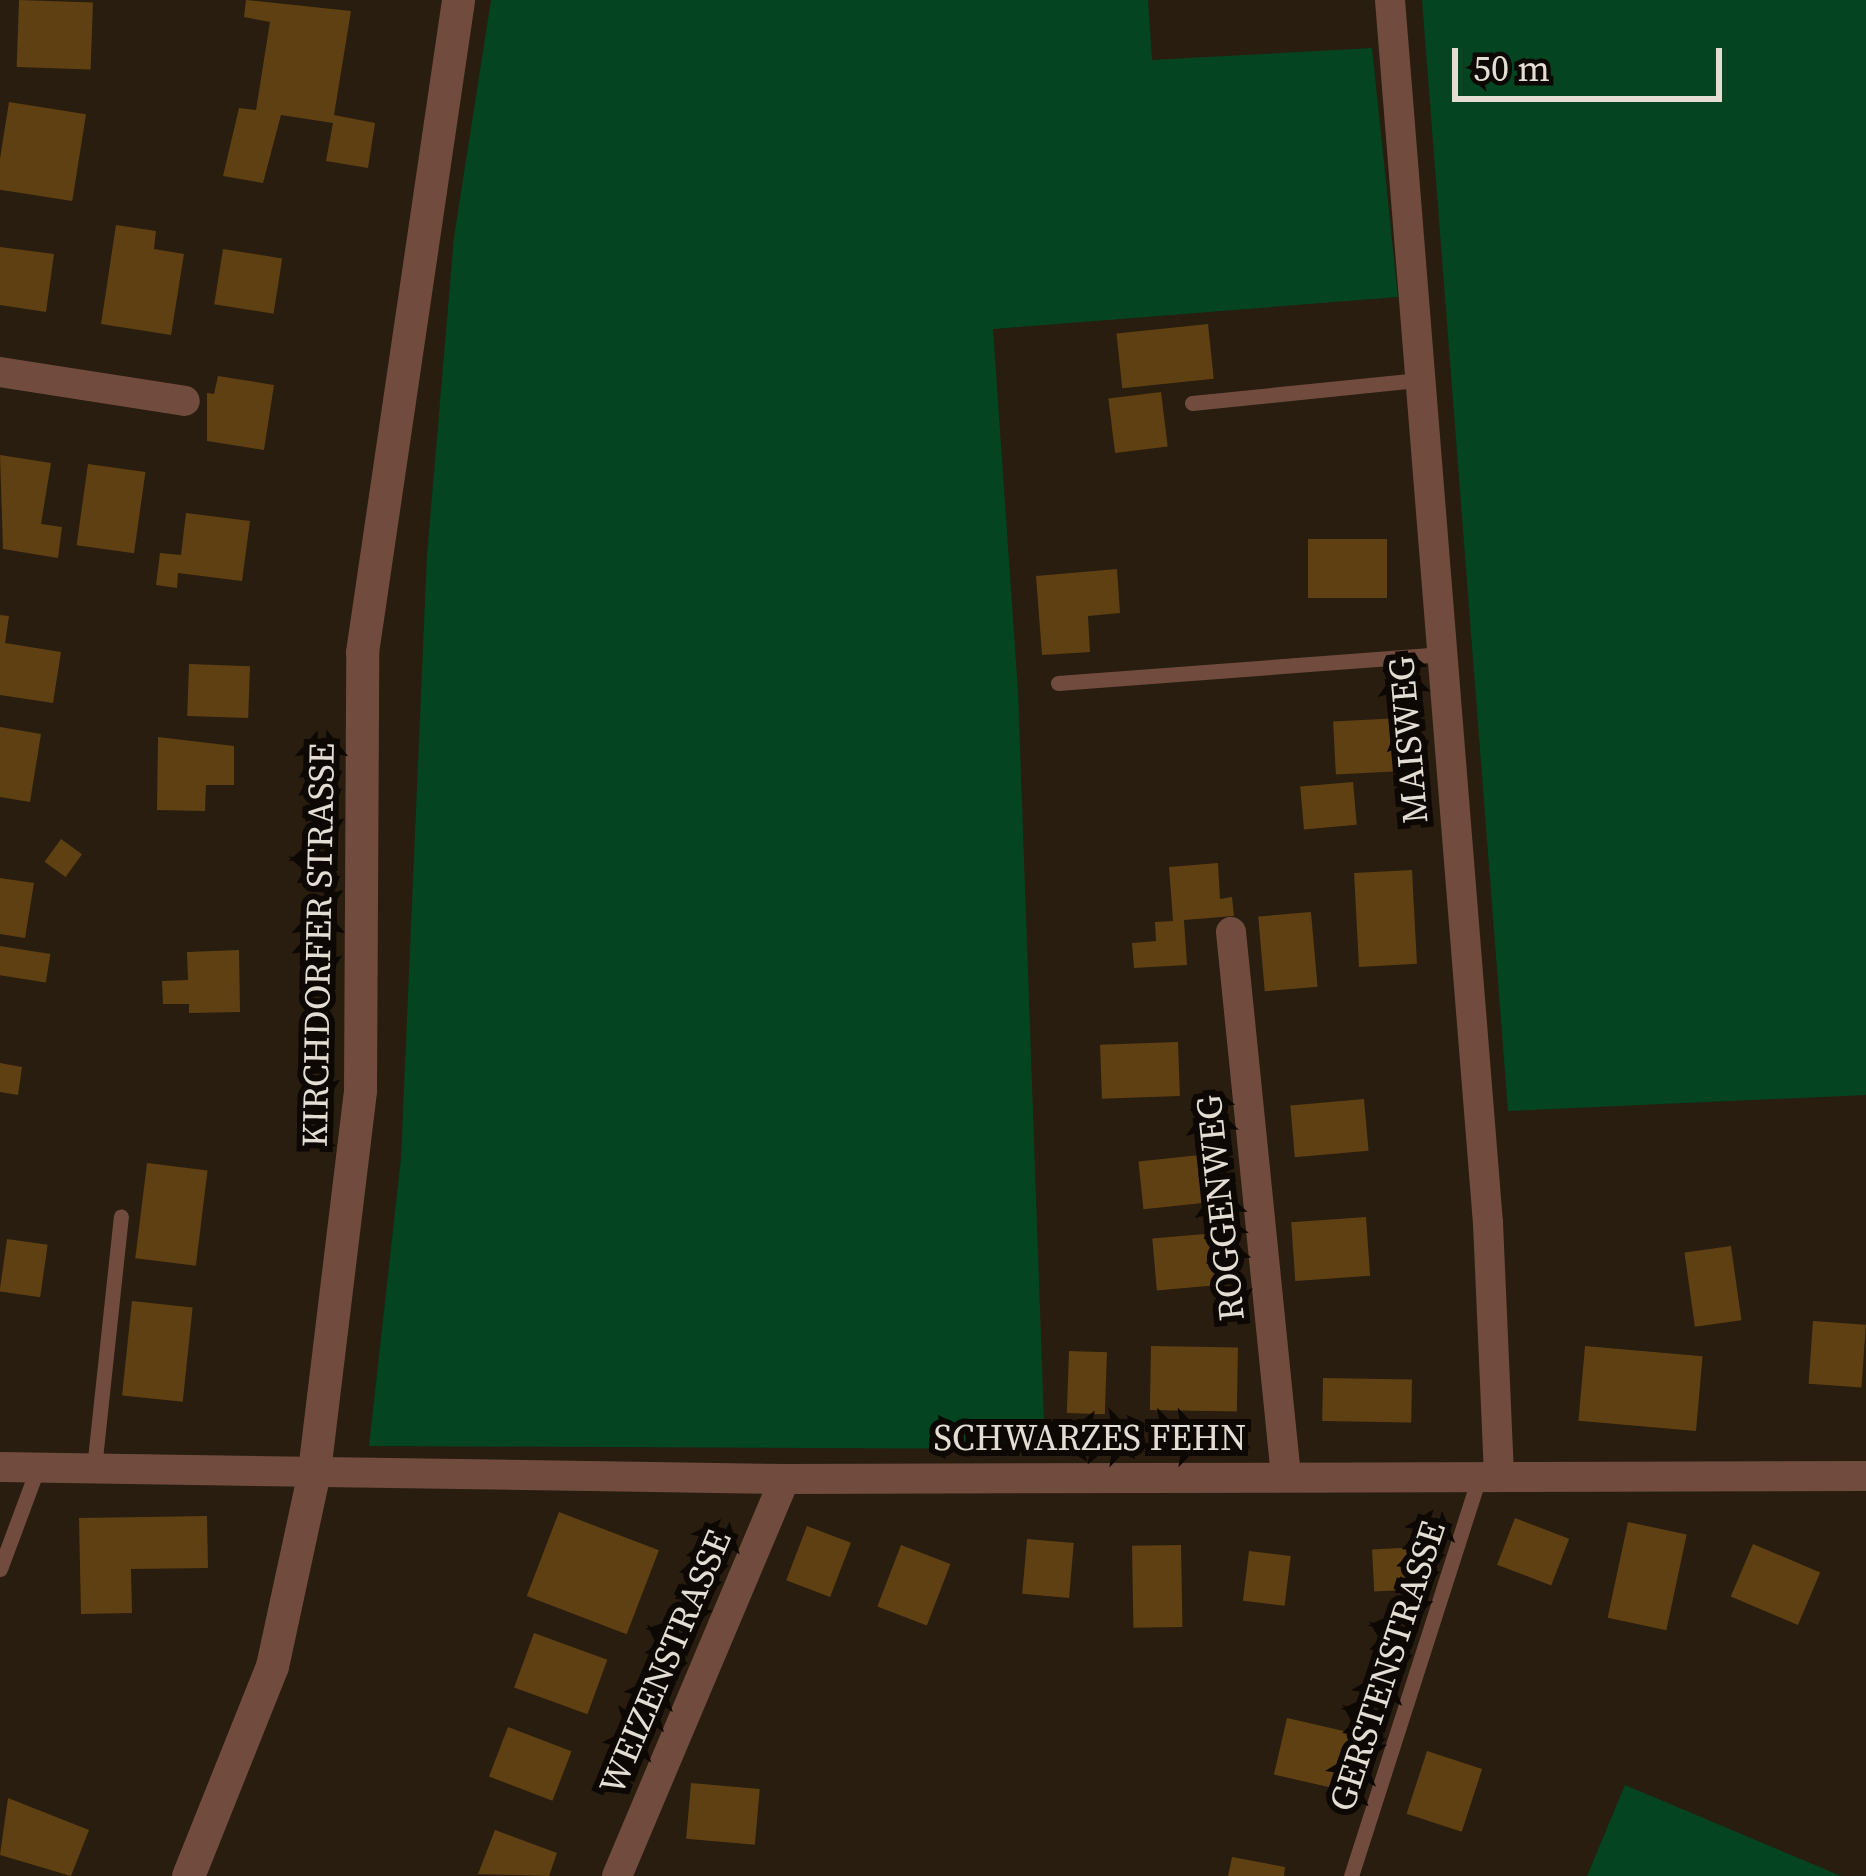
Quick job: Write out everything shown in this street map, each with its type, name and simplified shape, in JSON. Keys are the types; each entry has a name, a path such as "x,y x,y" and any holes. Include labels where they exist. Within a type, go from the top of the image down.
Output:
{"street":[{"name":"KIRCHDORFER STRASSE","path":"188,1876 272,1666 314,1471 360,1090 362,652 458,0"},
{"name":"MAISWEG","path":"1390,0 1488,1223 1490,1475"},
{"path":"0,372 185,401"},
{"name":"ROGGENWEG","path":"1231,932 1286,1476"},
{"name":"SCHWARZES FEHN","path":"0,1467 785,1479 1866,1476"},
{"name":"WEIZENSTRASSE","path":"616,1876 785,1479"}],"lane":[{"path":"1192,404 1417,380"},
{"path":"1058,682 1440,654"},
{"path":"94,1468 121,1216"},
{"path":"0,1569 38,1468"},
{"name":"GERSTENSTRASSE","path":"1352,1876 1490,1475"}],"green space":[{"path":"491,0 1148,0 1152,60 1372,48 1398,297 993,329 1018,691 1045,1449 369,1446 401,1158 427,555 454,237"},
{"path":"1422,0 1866,0 1866,1095 1508,1111"},
{"path":"1625,1785 1841,1876 1587,1876"}],"building":[{"path":"19,0 93,3 91,70 17,67"},
{"path":"246,0 351,11 334,115 375,123 368,168 326,161 333,123 281,115 263,183 223,176 239,108 256,110 270,22 244,17"},
{"path":"9,102 86,114 72,201 0,190"},
{"path":"116,225 156,231 154,249 184,254 171,335 101,324"},
{"path":"0,247 54,254 46,312 0,305"},
{"path":"223,249 282,258 274,314 214,304"},
{"path":"1208,324 1214,379 1122,388 1117,334"},
{"path":"218,376 274,385 264,450 207,441 207,393 214,394"},
{"path":"1161,392 1168,447 1115,453 1108,398"},
{"path":"0,455 51,463 41,524 62,527 58,558 3,549"},
{"path":"88,464 145,472 134,553 77,545"},
{"path":"186,513 250,521 242,581 178,573 177,588 156,585 160,553 181,555"},
{"path":"1308,539 1387,539 1387,598 1308,598"},
{"path":"1117,569 1120,613 1088,616 1090,652 1042,655 1036,576"},
{"path":"0,615 9,616 5,643 61,652 53,703 0,695"},
{"path":"189,664 250,666 248,718 187,716"},
{"path":"1400,718 1403,771 1336,774 1333,722"},
{"path":"0,727 41,734 30,802 0,797"},
{"path":"158,737 234,746 234,785 206,785 205,811 157,810"},
{"path":"1353,782 1357,825 1304,829 1300,787"},
{"path":"61,839 82,854 66,877 45,862"},
{"path":"1218,863 1220,899 1232,897 1234,916 1184,920 1187,965 1134,968 1132,943 1156,941 1155,922 1173,921 1169,867"},
{"path":"1412,870 1417,964 1359,967 1354,873"},
{"path":"0,878 34,883 25,938 0,934"},
{"path":"1311,912 1318,987 1265,991 1258,917"},
{"path":"0,946 50,954 46,983 0,975"},
{"path":"239,950 240,1012 189,1013 189,1004 163,1004 162,981 188,980 187,952"},
{"path":"1178,1042 1180,1096 1102,1099 1100,1045"},
{"path":"0,1063 22,1067 18,1095 0,1092"},
{"path":"1364,1099 1369,1151 1295,1157 1290,1105"},
{"path":"1219,1153 1224,1201 1143,1209 1138,1161"},
{"path":"147,1163 208,1170 196,1266 135,1258"},
{"path":"1366,1217 1370,1276 1295,1281 1291,1222"},
{"path":"1228,1232 1233,1284 1157,1290 1152,1239"},
{"path":"7,1239 48,1245 40,1297 0,1292"},
{"path":"1731,1246 1741,1320 1695,1327 1684,1253"},
{"path":"132,1301 193,1307 183,1402 122,1395"},
{"path":"1813,1321 1866,1325 1861,1388 1809,1384"},
{"path":"1151,1346 1238,1348 1237,1412 1150,1410"},
{"path":"1585,1346 1703,1356 1696,1431 1578,1421"},
{"path":"1069,1351 1107,1352 1105,1414 1067,1413"},
{"path":"1323,1378 1412,1380 1411,1423 1322,1421"},
{"path":"559,1512 659,1550 627,1634 527,1596"},
{"path":"207,1516 208,1568 131,1569 132,1613 81,1614 79,1518"},
{"path":"1515,1518 1569,1539 1551,1585 1497,1565"},
{"path":"1628,1522 1687,1534 1666,1630 1608,1618"},
{"path":"807,1526 851,1543 830,1597 786,1580"},
{"path":"1027,1539 1074,1543 1069,1598 1022,1594"},
{"path":"1753,1544 1820,1573 1798,1625 1731,1596"},
{"path":"901,1545 950,1564 927,1626 877,1607"},
{"path":"1181,1545 1182,1627 1133,1628 1132,1546"},
{"path":"1420,1547 1422,1589 1374,1591 1372,1550"},
{"path":"1249,1551 1291,1556 1285,1606 1243,1601"},
{"path":"534,1633 607,1660 587,1714 514,1688"},
{"path":"1287,1718 1351,1733 1338,1789 1274,1775"},
{"path":"508,1727 571,1751 552,1801 489,1776"},
{"path":"1427,1751 1482,1769 1462,1832 1407,1814"},
{"path":"691,1783 760,1789 755,1845 686,1839"},
{"path":"8,1798 89,1830 71,1876 0,1855"},
{"path":"495,1830 557,1853 549,1876 478,1874"},
{"path":"1232,1857 1285,1867 1284,1876 1228,1876"}]}
